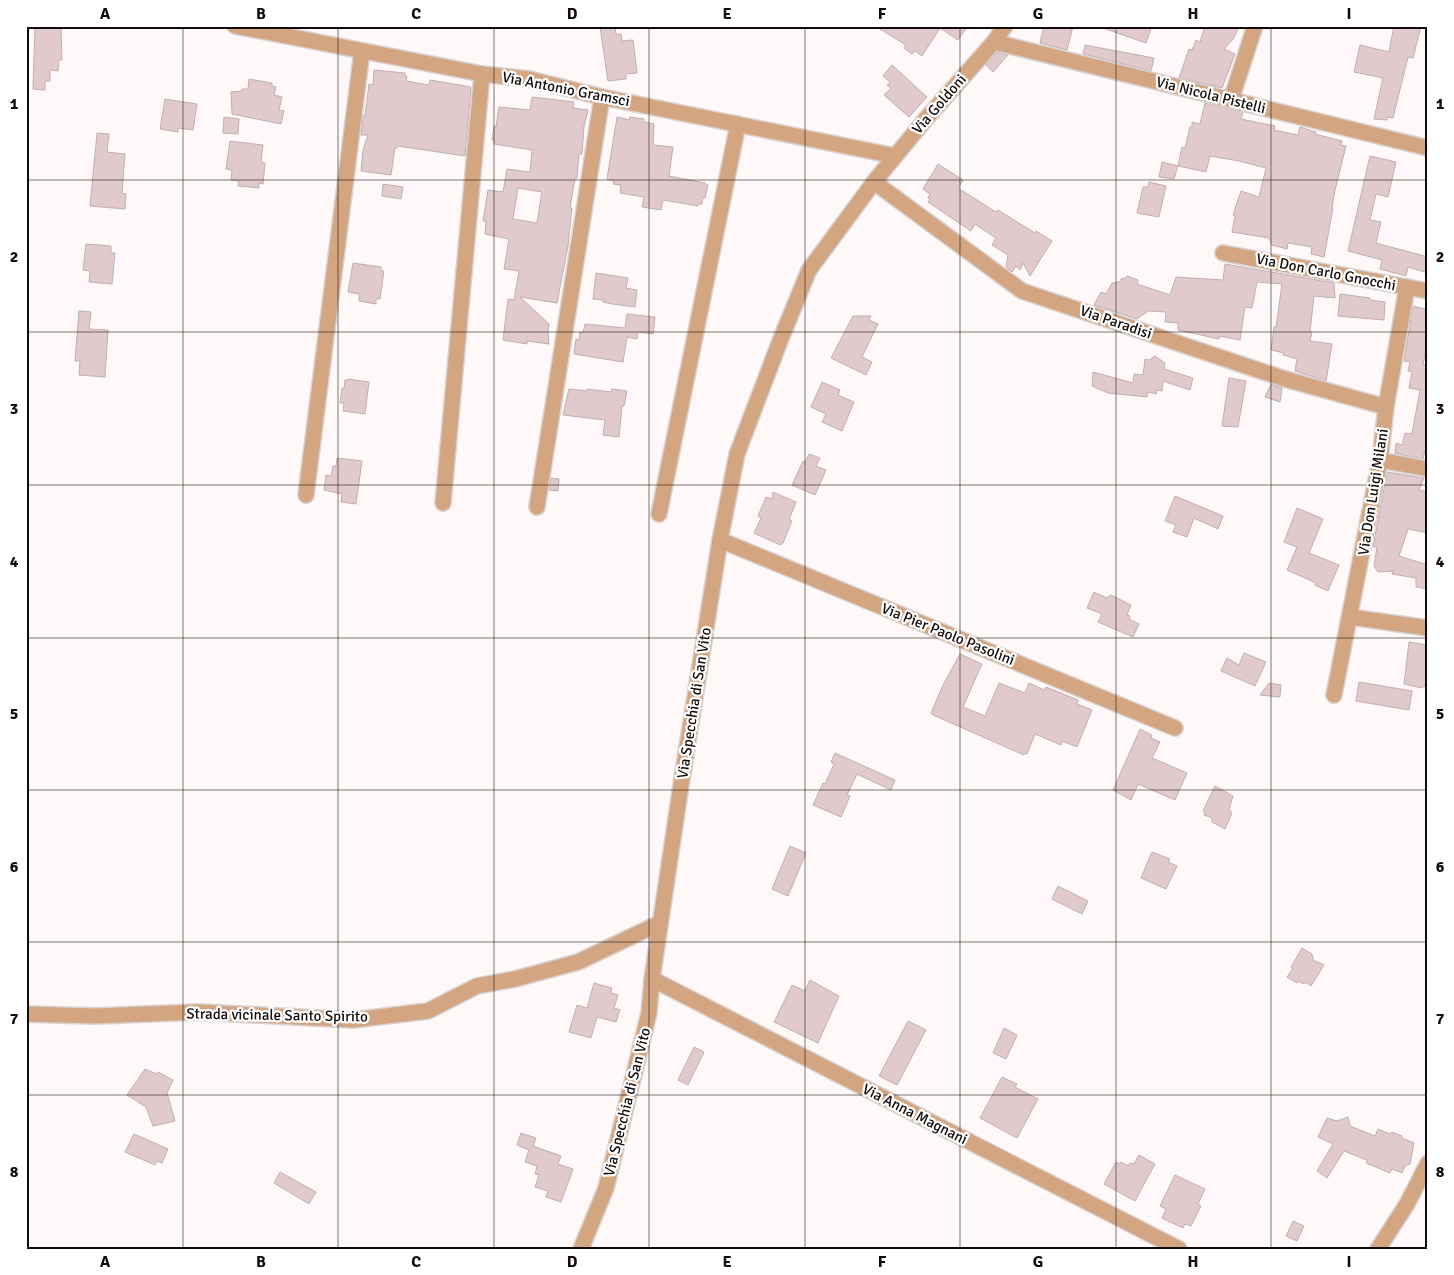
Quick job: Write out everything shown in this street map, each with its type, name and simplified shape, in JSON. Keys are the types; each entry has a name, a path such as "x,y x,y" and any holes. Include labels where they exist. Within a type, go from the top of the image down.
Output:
{"street":[{"name":"Via Antonio Gramsci","path":"235,26 482,74 529,79 602,97 896,156"},
{"name":"Via Goldoni","path":"874,182 925,120 994,42 1005,26"},
{"path":"1231,100 1255,26"},
{"name":"Via Nicola Pistelli","path":"994,42 1428,148"},
{"path":"306,495 362,51"},
{"path":"443,503 482,74"},
{"path":"537,507 602,97"},
{"path":"659,514 738,124"},
{"name":"Via Paradisi","path":"874,182 1022,291 1285,379 1386,407"},
{"name":"Via Specchia di San Vito","path":"581,1249 606,1188 649,1014 660,923 720,540 737,454 809,270 874,182"},
{"name":"Via Don Carlo Gnocchi","path":"1224,253 1428,291"},
{"name":"Via Don Luigi Milani","path":"1334,695 1380,460 1386,407 1407,288"},
{"path":"1380,460 1428,469"},
{"name":"Via Pier Paolo Pasolini","path":"720,540 1175,728"},
{"path":"1350,617 1428,628"},
{"name":"Strada vicinale Santo Spirito","path":"26,1014 95,1016 199,1012 353,1020 428,1011 477,986 515,979 578,962 660,923"},
{"name":"Via Anna Magnani","path":"652,979 1179,1249"},
{"path":"1378,1249 1407,1204 1428,1163"}],"building":[{"path":"35,26 61,26 62,60 59,60 58,71 50,70 50,81 45,81 45,90 33,89"},
{"path":"615,26 616,34 621,34 622,41 633,40 637,73 626,74 626,79 608,81 600,27"},
{"path":"875,26 968,26 958,40 940,28 922,56 915,51 912,54 904,48 906,45"},
{"path":"1044,26 1073,26 1067,50 1040,43"},
{"path":"1104,26 1152,26 1146,43 1103,28"},
{"path":"1205,26 1239,26 1234,38 1224,49 1235,54 1222,88 1179,78 1189,49 1192,50 1196,40 1200,42"},
{"path":"1394,26 1421,26 1413,58 1408,57 1393,118 1387,117 1387,120 1374,119 1383,78 1354,72 1360,45 1389,52"},
{"path":"1085,45 1154,58 1151,71 1083,54"},
{"path":"997,52 1008,55 993,72 986,65"},
{"path":"892,65 927,97 909,117 884,95 891,88 887,85 890,82 883,76"},
{"path":"374,70 405,73 405,76 407,76 406,81 429,85 430,80 471,87 465,156 398,146 395,148 391,175 361,171 363,150 368,135 361,135 363,116 365,116 369,84 373,85"},
{"path":"249,79 272,83 272,86 276,87 274,95 282,97 279,110 284,111 281,124 232,114 231,92 248,89"},
{"path":"532,97 574,102 573,108 588,110 584,126 582,154 579,154 577,178 575,178 570,208 572,208 568,246 557,303 520,297 549,324 549,344 527,341 527,344 503,340 508,299 514,300 519,271 504,269 509,239 485,234 486,221 483,221 488,190 503,192 507,169 530,172 532,150 494,144 494,140 492,140 499,107 530,110","holes":["518,188 542,192 537,223 513,219"]},
{"path":"165,99 197,104 193,130 178,128 178,132 160,129"},
{"path":"1205,103 1243,112 1241,119 1275,126 1274,130 1298,135 1300,127 1316,132 1315,134 1342,141 1341,145 1346,146 1335,190 1324,257 1311,254 1312,247 1288,243 1287,249 1272,245 1269,238 1232,232 1235,216 1233,215 1241,191 1259,197 1266,168 1210,156 1206,172 1178,166 1182,147 1185,148 1192,122 1200,124"},
{"path":"224,117 239,119 238,134 223,133"},
{"path":"617,117 629,120 630,117 644,119 644,122 654,124 653,145 673,147 669,176 708,185 702,204 698,206 663,200 661,210 642,207 644,197 620,193 621,185 613,184 614,181 607,179"},
{"path":"97,133 109,134 107,152 125,154 122,193 126,194 125,209 90,206"},
{"path":"230,141 263,145 261,162 265,163 263,184 259,183 259,188 238,186 239,181 231,180 232,170 226,169"},
{"path":"1370,156 1396,162 1388,197 1376,194 1370,220 1381,222 1376,243 1428,257 1428,273 1408,267 1406,276 1380,269 1382,260 1348,251"},
{"path":"1162,162 1178,166 1174,179 1159,177"},
{"path":"938,164 963,180 958,188 996,212 998,210 1035,233 1036,231 1052,241 1030,276 1023,263 1020,270 1016,266 1012,272 1006,267 1008,255 992,245 996,238 975,224 971,231 928,202 930,194 923,189"},
{"path":"1149,182 1166,186 1159,217 1137,213 1143,187 1148,187"},
{"path":"383,184 403,187 401,199 382,196"},
{"path":"86,244 111,246 111,253 115,253 112,284 89,282 90,271 83,270"},
{"path":"353,263 381,267 381,271 384,271 380,299 376,299 376,304 359,301 359,294 348,292"},
{"path":"1225,264 1334,283 1335,298 1314,296 1310,332 1312,332 1310,341 1332,344 1326,381 1295,371 1297,359 1271,350 1282,284 1257,282 1252,308 1245,307 1240,340 1219,336 1219,339 1178,330 1178,323 1165,322 1166,312 1148,311 1137,319 1094,305 1101,292 1106,294 1112,283 1119,282 1127,276 1138,280 1137,284 1170,295 1176,277 1223,280"},
{"path":"596,273 628,278 626,288 637,290 635,307 593,299"},
{"path":"1340,294 1385,302 1384,320 1338,316"},
{"path":"1413,306 1428,310 1428,340 1423,365 1428,365 1428,451 1425,450 1423,459 1395,453 1396,443 1402,445 1405,433 1412,434 1420,390 1409,388 1412,372 1408,371 1410,362 1404,361"},
{"path":"79,311 91,312 89,329 108,330 105,377 79,375 80,361 75,361"},
{"path":"627,314 655,317 653,334 638,332 637,339 627,337 623,362 574,354 576,339 579,340 580,332 583,333 585,324 625,328"},
{"path":"853,316 871,316 869,320 878,324 862,357 872,362 866,375 831,358"},
{"path":"1155,356 1165,363 1164,369 1193,378 1190,390 1163,381 1162,391 1157,390 1156,394 1148,392 1147,397 1108,393 1092,386 1093,372 1133,383 1134,374 1143,375 1145,359 1149,360"},
{"path":"1229,378 1246,381 1238,427 1222,426"},
{"path":"345,380 369,382 365,414 343,411 344,403 340,403 342,388 344,388"},
{"path":"822,382 840,390 838,395 854,402 842,431 822,422 826,414 811,407"},
{"path":"1271,384 1282,388 1280,402 1265,397"},
{"path":"569,389 611,392 612,389 627,391 624,406 622,406 619,437 603,435 605,420 563,415"},
{"path":"809,454 820,458 816,466 826,470 815,495 792,485 803,461 805,462"},
{"path":"337,458 362,461 356,504 341,502 342,494 324,490 326,475 331,476 333,466 336,466"},
{"path":"1387,472 1424,478 1419,490 1428,492 1428,533 1408,529 1399,556 1428,565 1428,589 1416,587 1416,578 1392,574 1393,571 1378,572 1374,566 1377,547 1373,547"},
{"path":"551,478 559,479 558,491 549,490"},
{"path":"773,492 796,502 789,520 792,521 783,543 780,545 754,533 761,518 758,516 766,497 772,499"},
{"path":"1175,496 1223,516 1218,529 1194,518 1187,537 1173,532 1176,525 1165,521"},
{"path":"1297,508 1323,519 1309,553 1339,565 1328,591 1315,585 1316,583 1287,570 1297,547 1284,542"},
{"path":"1094,592 1107,598 1111,595 1131,605 1127,615 1130,616 1129,619 1139,624 1133,637 1098,622 1102,614 1087,608"},
{"path":"1409,642 1428,645 1428,678 1426,677 1425,686 1422,688 1404,684"},
{"path":"1244,653 1266,662 1255,686 1221,671 1227,658 1239,665"},
{"path":"960,654 982,664 963,707 985,716 999,683 1025,693 1029,683 1044,690 1046,687 1078,700 1077,704 1092,710 1077,747 1062,741 1061,745 1035,734 1027,754 1025,753 1024,755 933,715 931,713 943,685"},
{"path":"1359,682 1412,691 1409,710 1356,701"},
{"path":"1269,683 1281,685 1280,697 1260,695"},
{"path":"1140,729 1152,735 1151,738 1160,742 1152,758 1187,773 1175,800 1138,784 1131,800 1113,790"},
{"path":"835,753 895,780 891,790 857,774 847,795 850,796 841,817 813,805 834,764 831,762"},
{"path":"1215,786 1233,796 1229,809 1232,813 1225,829 1212,822 1212,818 1204,815 1205,812 1203,811"},
{"path":"790,846 806,853 788,896 772,889"},
{"path":"1152,852 1170,859 1168,862 1177,866 1166,889 1141,878"},
{"path":"1058,886 1088,901 1082,914 1052,899"},
{"path":"1302,948 1312,954 1313,960 1324,965 1311,986 1305,982 1304,984 1298,981 1297,983 1287,977"},
{"path":"810,980 839,996 818,1043 774,1022 792,985 805,991"},
{"path":"594,983 612,988 611,993 618,995 614,1008 620,1010 616,1022 597,1017 591,1038 569,1032 577,1005 587,1008"},
{"path":"908,1021 926,1030 897,1085 879,1076"},
{"path":"1004,1028 1017,1035 1006,1059 993,1053"},
{"path":"694,1047 704,1052 688,1085 678,1080"},
{"path":"145,1069 157,1074 158,1072 173,1080 167,1093 175,1121 153,1126 146,1107 127,1095"},
{"path":"1002,1077 1017,1084 1015,1087 1038,1099 1017,1138 980,1118"},
{"path":"1348,1117 1350,1126 1375,1136 1378,1129 1390,1134 1392,1132 1414,1143 1410,1164 1405,1166 1402,1173 1392,1169 1390,1173 1366,1163 1367,1160 1344,1151 1327,1178 1317,1171 1333,1144 1318,1137 1327,1118 1337,1121"},
{"path":"521,1133 536,1138 533,1146 561,1156 558,1164 573,1169 561,1202 546,1197 548,1191 535,1187 539,1175 535,1174 537,1166 525,1162 529,1150 517,1145"},
{"path":"134,1134 168,1149 162,1163 157,1161 155,1165 125,1152"},
{"path":"1139,1155 1155,1164 1135,1201 1104,1184 1116,1162 1120,1164 1121,1162 1128,1166 1130,1163 1134,1164"},
{"path":"280,1172 316,1192 309,1204 274,1183"},
{"path":"1175,1175 1205,1189 1198,1204 1201,1206 1191,1226 1185,1224 1183,1228 1162,1218 1166,1209 1160,1206"},
{"path":"1293,1221 1304,1226 1297,1241 1286,1236"}]}
